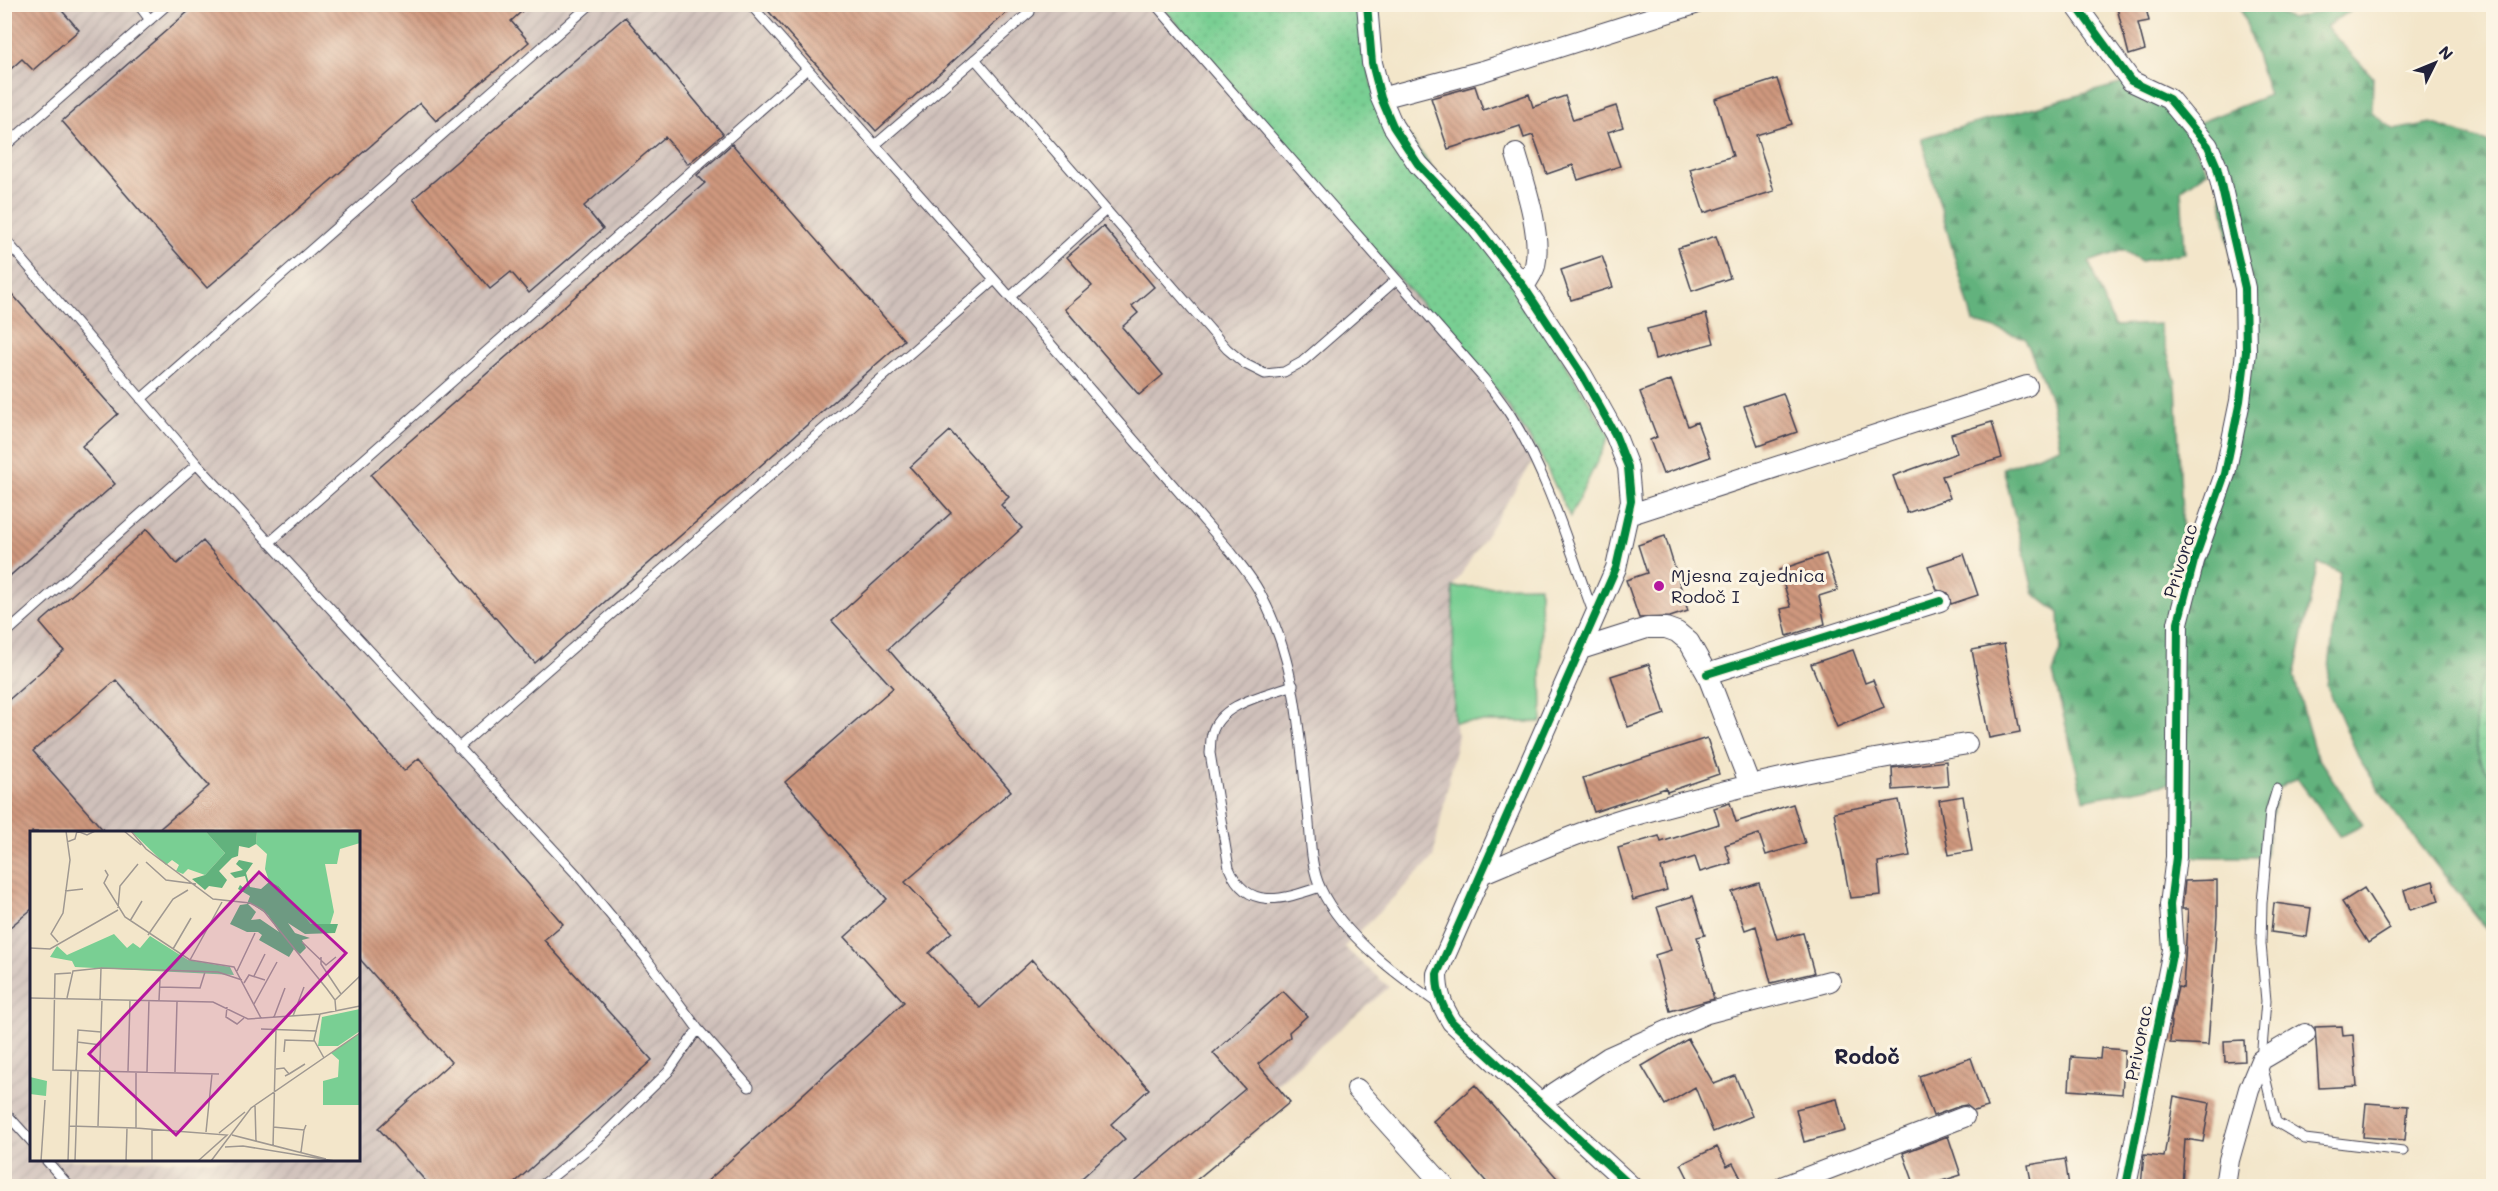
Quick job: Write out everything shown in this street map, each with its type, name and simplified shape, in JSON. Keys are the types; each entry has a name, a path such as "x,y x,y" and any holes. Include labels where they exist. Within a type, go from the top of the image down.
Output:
{"street":[{"path":"1367,4 1372,63 1381,98 1393,126 1418,164 1477,227 1524,287 1582,375 1615,434 1628,467 1631,501 1616,568 1437,974 1437,989 1442,1007 1452,1022 1631,1186"},
{"path":"1381,98 1484,71 1695,4"},
{"name":"Privorac","path":"2075,4 2131,81 2169,99 2208,146 2217,166 2245,288 2246,352 2234,432 2225,474 2194,561 2178,623 2176,857 2170,905 2173,950 2126,1186"},
{"path":"1516,154 1531,202 1535,237 1534,267 1524,287"},
{"path":"1628,515 2027,386"},
{"path":"1707,674 1940,601"},
{"path":"1581,648 1647,628 1666,628 1677,632 1689,642 1707,674 1750,785"},
{"path":"1481,874 1625,819 1750,785 1886,756 1967,744"},
{"path":"1541,1102 1609,1057 1707,1013 1830,981"},
{"path":"2225,1186 2229,1160 2249,1089 2261,1060 2305,1034"},
{"path":"1357,1089 1444,1186"},
{"path":"1784,1186 1964,1117"}],"lane":[{"path":"138,4 150,20"},
{"path":"4,147 168,4"},
{"path":"141,399 591,4"},
{"path":"750,4 1010,297 1231,552 1260,591 1277,630 1293,685 1314,861 1320,887 1346,927 1410,985 1442,1007"},
{"path":"1155,4 1484,379 1510,415 1529,448 1552,503 1594,617"},
{"path":"875,145 1030,12"},
{"path":"975,59 1227,349 1245,364 1265,374 1284,372 1302,362 1396,280"},
{"path":"269,543 807,69"},
{"path":"1010,297 1106,210"},
{"path":"4,238 197,464 579,877 645,957 698,1029 749,1087"},
{"path":"458,748 994,280"},
{"path":"4,635 197,464"},
{"path":"1293,685 1241,704 1226,712 1216,723 1210,753 1229,868 1234,881 1245,892 1258,898 1285,899 1320,887"},
{"path":"2277,789 2270,812 2261,944 2266,1000 2261,1060 2276,1122 2305,1139 2403,1152"},
{"path":"541,1186 595,1143 668,1072 698,1029"},
{"path":"4,1111 30,1141"},
{"path":"47,1161 69,1186"}],"shaded area":[{"path":"5,5 1161,5 1500,394 1539,452 1453,587 1454,722 1458,735 1433,858 1344,947 1389,987 1157,1186 5,1186"}],"green space":[{"path":"1161,5 1362,5 1371,83 1517,287 1610,435 1570,517 1539,452 1500,394"},
{"path":"2240,5 2273,5 2273,10 2291,19 2321,11 2323,5 2359,5 2326,27 2373,77 2372,113 2395,130 2431,123 2493,144 2487,162 2494,174 2494,655 2476,692 2475,735 2480,762 2493,778 2493,937 2392,809 2360,760 2327,686 2340,572 2318,563 2294,677 2315,753 2363,825 2340,837 2297,778 2277,789 2265,857 2176,857 2176,782 2084,800 2053,673 2061,650 2059,613 2034,594 2003,468 2060,447 2051,400 2025,338 1973,322 1921,138 2131,81 2169,99 2208,171 2181,190 2185,253 2141,261 2123,250 2089,262 2114,326 2159,324 2176,383 2183,539 2194,560 2246,352 2217,167 2190,126 2269,95"},
{"path":"1540,586 1542,722 1454,722 1453,587"},
{"path":"2493,655 2493,778 2480,762 2475,735 2476,692"}],"building":[{"path":"4,4 56,4 79,30 33,70 22,59 4,75"},
{"path":"197,4 530,4 511,21 529,42 436,121 420,103 207,288 62,121"},
{"path":"762,4 1016,4 876,131"},
{"path":"2116,4 2145,4 2149,21 2138,23 2145,50 2129,55"},
{"path":"625,17 723,134 688,164 665,137 584,206 603,229 529,293 511,272 490,289 413,199"},
{"path":"1777,79 1792,124 1756,135 1774,191 1704,213 1690,169 1733,156 1715,99"},
{"path":"1475,86 1483,110 1529,94 1533,107 1565,96 1573,120 1616,106 1623,127 1608,132 1620,166 1578,180 1573,165 1547,174 1533,135 1524,138 1520,126 1448,149 1431,98"},
{"path":"732,144 904,340 535,663 371,475 705,183 697,175"},
{"path":"1103,226 1154,287 1132,306 1138,313 1122,327 1163,375 1139,395 1065,309 1092,286 1067,257"},
{"path":"1716,236 1730,278 1692,291 1678,248"},
{"path":"1602,256 1613,287 1571,300 1561,270"},
{"path":"4,285 118,414 82,446 115,484 4,581"},
{"path":"1706,314 1714,343 1655,359 1647,329"},
{"path":"1671,380 1688,426 1697,422 1710,457 1663,474 1650,440 1657,437 1640,392"},
{"path":"1783,393 1797,432 1758,446 1744,406"},
{"path":"1992,422 2002,458 1942,476 1950,498 1907,513 1893,476 1957,453 1951,434"},
{"path":"950,431 1009,497 1001,505 1022,528 888,649 1011,791 905,882 952,932 929,953 980,1008 1032,960 1149,1089 1111,1124 1125,1139 1073,1186 702,1186 904,1002 845,937 887,899 785,782 893,688 832,621 951,513 910,467"},
{"path":"147,529 177,564 203,541 404,771 419,758 563,924 544,940 652,1060 511,1186 430,1186 378,1128 451,1062 360,959 360,831 157,831 209,786 116,680 33,751 104,831 30,831 30,911 4,932 4,704 64,651 40,623"},
{"path":"1665,536 1688,611 1670,617 1639,618 1626,580 1647,573 1638,545"},
{"path":"1826,554 1838,590 1819,596 1825,624 1787,636 1781,609 1791,607 1779,570"},
{"path":"1964,554 1978,595 1951,604 1948,593 1937,590 1928,566"},
{"path":"2004,644 2020,732 1989,738 1972,650"},
{"path":"1853,650 1865,683 1873,680 1884,707 1837,727 1811,664"},
{"path":"1649,664 1665,714 1628,727 1611,676"},
{"path":"1707,738 1719,774 1667,792 1666,788 1594,812 1583,778"},
{"path":"1946,761 1948,786 1893,790 1892,768"},
{"path":"1963,796 1972,851 1949,855 1939,800"},
{"path":"1899,800 1910,856 1878,862 1881,895 1850,898 1834,812"},
{"path":"1730,803 1736,822 1793,804 1805,843 1766,855 1759,834 1725,845 1731,863 1700,872 1695,857 1661,868 1667,890 1633,900 1618,848 1659,836 1661,842 1719,824 1714,808"},
{"path":"2217,880 2217,916 2208,1045 2170,1043 2171,1019 2178,987 2183,988 2188,909 2182,909 2185,881"},
{"path":"2433,881 2439,901 2410,910 2404,890"},
{"path":"1759,883 1777,939 1803,933 1814,973 1771,983 1756,926 1745,930 1732,892"},
{"path":"2364,888 2390,929 2368,943 2342,902"},
{"path":"1693,896 1705,935 1697,937 1714,999 1670,1011 1655,955 1671,950 1657,907"},
{"path":"2274,903 2311,908 2307,937 2271,932"},
{"path":"1283,991 1307,1016 1289,1032 1290,1037 1258,1064 1290,1102 1189,1186 1130,1186 1245,1089 1213,1053"},
{"path":"2342,1026 2343,1036 2353,1035 2357,1086 2319,1088 2315,1027"},
{"path":"1688,1039 1714,1084 1735,1076 1752,1116 1713,1132 1695,1087 1665,1105 1642,1066"},
{"path":"2244,1040 2245,1061 2225,1062 2224,1041"},
{"path":"2101,1048 2125,1050 2122,1094 2069,1090 2071,1057 2100,1059"},
{"path":"1971,1058 1988,1107 1974,1111 1966,1105 1933,1116 1919,1076"},
{"path":"1475,1085 1564,1186 1490,1186 1433,1121"},
{"path":"2174,1096 2210,1103 2203,1142 2185,1139 2182,1186 2141,1186 2144,1155 2164,1157"},
{"path":"1837,1099 1845,1131 1804,1142 1796,1109"},
{"path":"2366,1103 2408,1106 2405,1140 2363,1137"},
{"path":"1948,1136 1961,1175 1926,1186 1915,1186 1903,1153"},
{"path":"1717,1147 1727,1166 1733,1163 1745,1186 1692,1186 1681,1164"},
{"path":"2065,1159 2069,1186 2032,1186 2028,1165"}],"cycle path":[{"path":"1367,4 1372,63 1381,98 1393,126 1418,164 1477,227 1524,287 1582,375 1615,434 1628,467 1631,501 1616,568 1437,974 1441,999 1452,1022 1631,1186"},
{"path":"2075,4 2131,81 2169,99 2208,146 2217,167 2245,288 2246,352 2240,401 2225,474 2194,561 2178,623 2176,857 2170,905 2173,950 2126,1186"},
{"path":"1707,674 1940,601"}],"place":[{"name":"Mjesna zajednica Rodoč I","path":"1659,586"}],"district":[{"name":"Rodoč","path":"1867,1057"}]}
